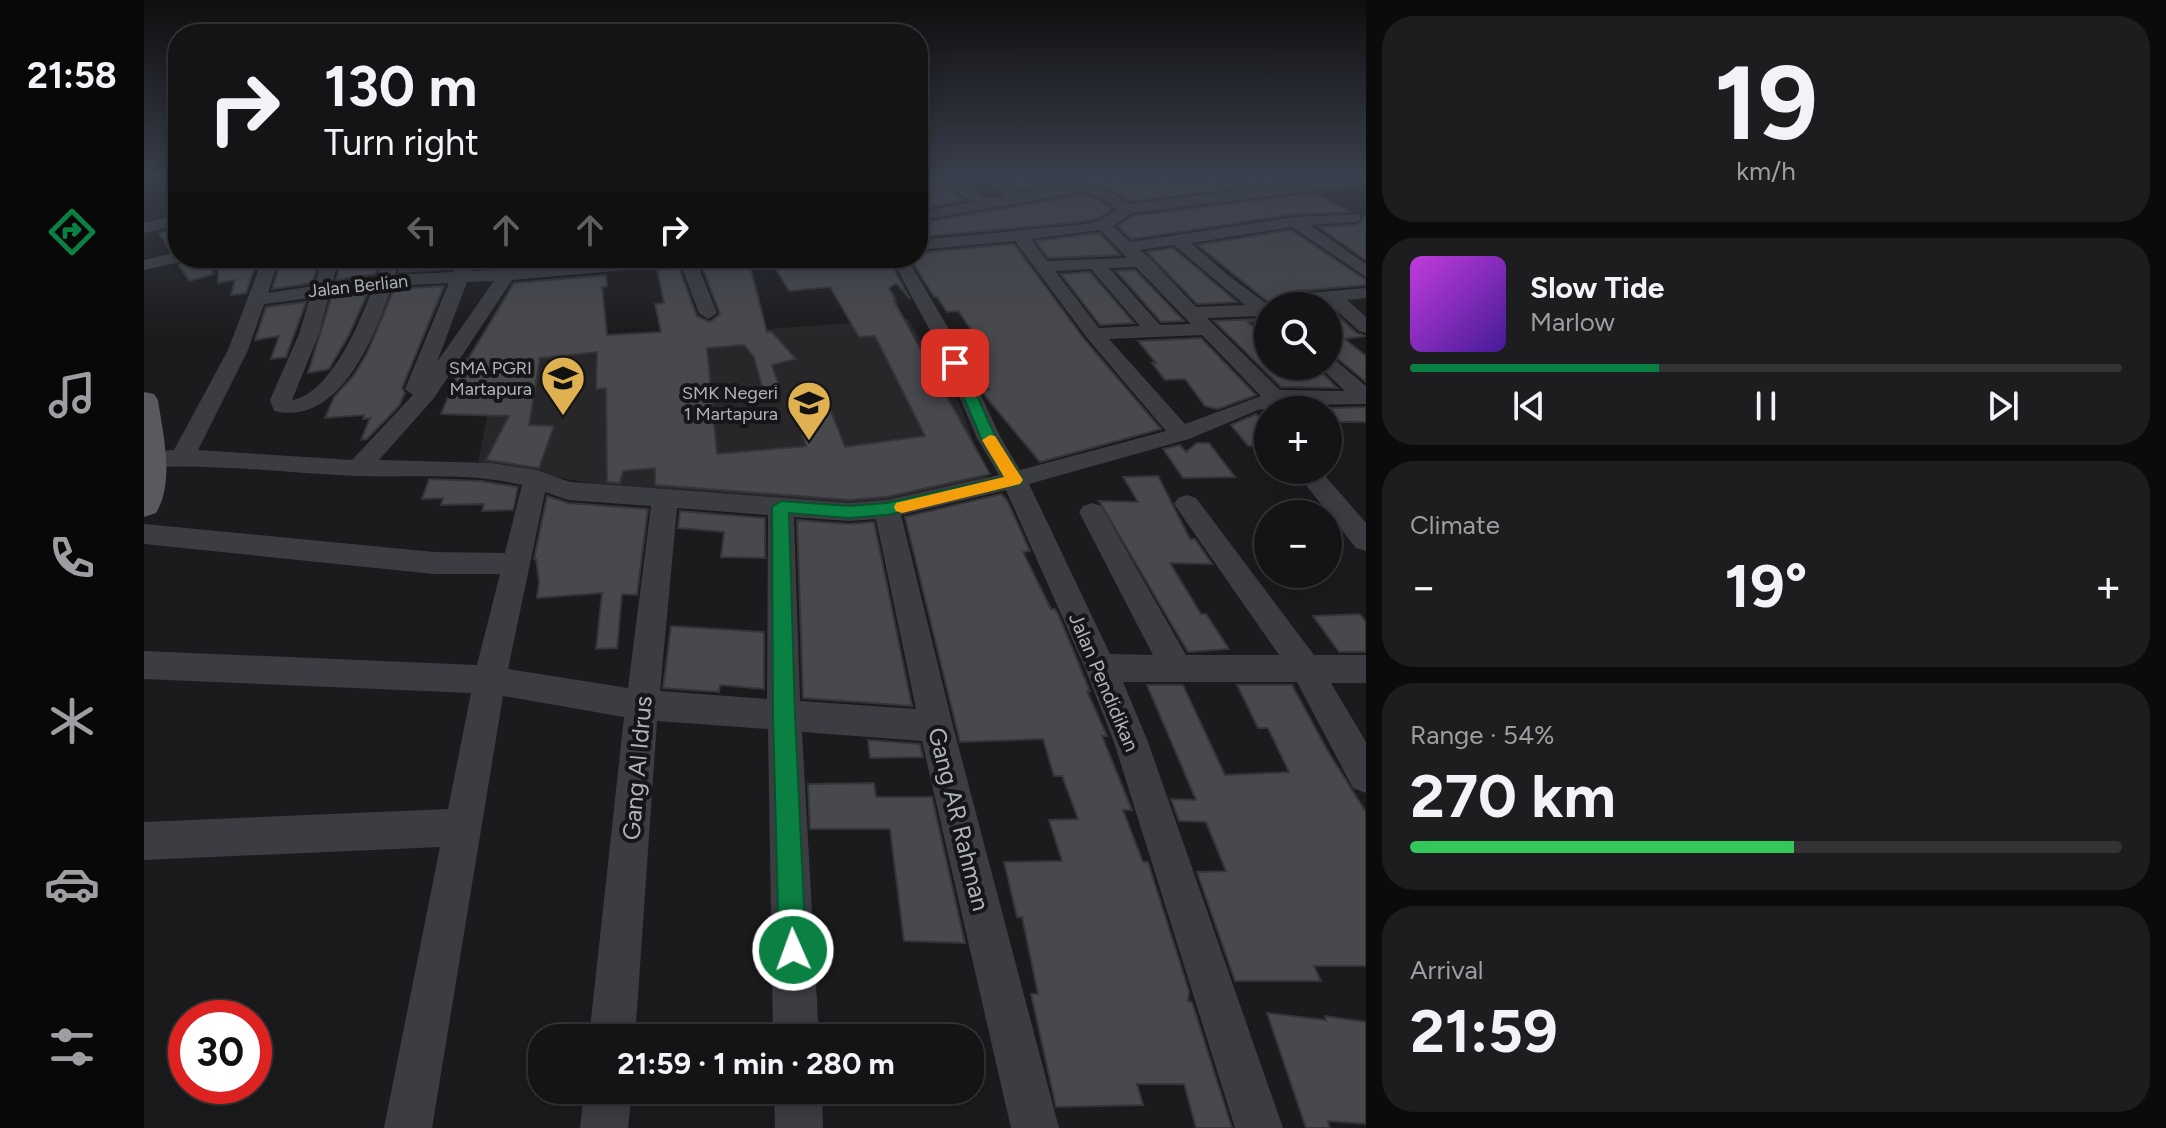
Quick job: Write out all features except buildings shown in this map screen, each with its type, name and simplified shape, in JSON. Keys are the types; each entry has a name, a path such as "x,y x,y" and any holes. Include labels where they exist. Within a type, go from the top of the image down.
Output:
{"main road":[{"path":"144,505 151,459 145,402"}],"street":[{"path":"956,228 973,239"},
{"path":"928,244 1084,228"},
{"path":"1107,228 1195,313 1273,396"},
{"path":"1129,247 1258,228"},
{"path":"1303,228 1366,272"},
{"path":"1020,236 1094,334 1181,434"},
{"path":"1178,240 1254,303"},
{"path":"144,264 168,259"},
{"path":"1043,266 1144,262"},
{"path":"1096,264 1154,331"},
{"path":"183,456 238,350 267,268"},
{"path":"328,268 309,334 281,400 282,406 288,408 305,405 328,388 367,329 389,268"},
{"path":"404,419 463,268"},
{"name":"Jalan Berlian","path":"256,300 387,281 457,278 504,268"},
{"path":"358,468 404,419 512,268"},
{"path":"694,268 708,313"},
{"name":"Jalan Pendidikan","path":"905,268 944,338 989,438 1014,480 1101,668 1131,742 1259,1128"},
{"path":"1342,295 1366,293"},
{"path":"1342,306 1366,327"},
{"path":"1195,313 1254,312"},
{"path":"1094,334 1209,329"},
{"path":"1342,378 1363,400"},
{"path":"1342,399 1363,400"},
{"path":"151,459 183,456 358,468 472,468 536,478 568,491 849,512 887,509 1014,480 1181,434 1252,405 1254,407"},
{"path":"408,1128 490,680 536,478"},
{"path":"1318,484 1366,541"},
{"name":"Gang Al Idrus","path":"613,1024 642,705 665,499"},
{"path":"1187,504 1307,670 1366,776"},
{"path":"781,507 784,715 795,1024"},
{"name":"Gang AR Rahman","path":"887,509 936,726 1035,1128"},
{"path":"1092,512 1177,669"},
{"path":"144,534 434,563 516,564"},
{"path":"144,665 490,680 642,705 936,726"},
{"path":"1101,668 1366,669"},
{"path":"144,841 463,827"},
{"path":"604,1128 607,1104"},
{"path":"798,1104 799,1128"}],"shaded area":[{"name":"SMK Negeri 1 Martapura","path":"605,290 594,341 908,319 959,402 988,481 886,506 647,494 478,462 496,372 531,294"}],"slow traffic":[{"path":"902,507 1014,480 990,440"}],"place":[{"name":"SMA PGRI Martapura","path":"563,417"},
{"name":"SMK Negeri 1 Martapura","path":"809,442"}],"route":[{"path":"793,950 784,715 781,507 849,512 887,509 1014,480 989,438 955,363"}]}
